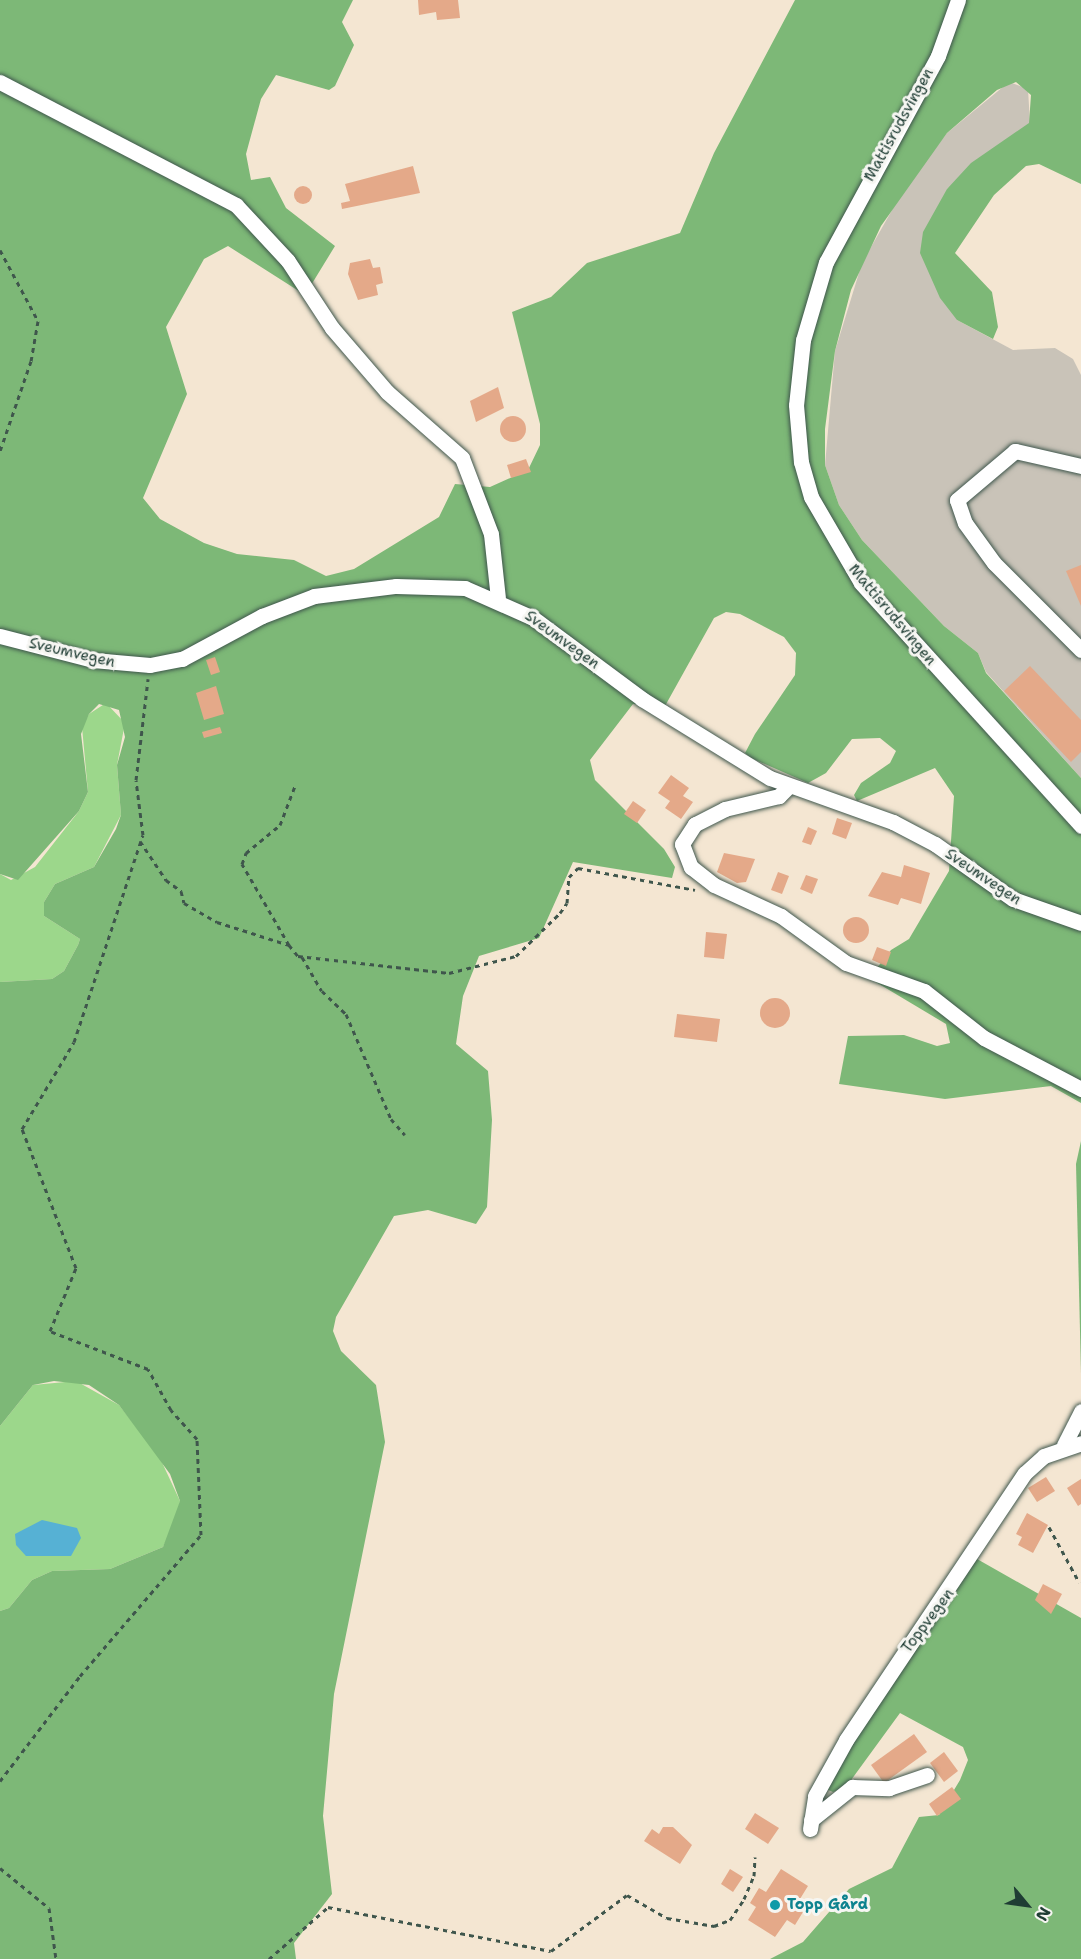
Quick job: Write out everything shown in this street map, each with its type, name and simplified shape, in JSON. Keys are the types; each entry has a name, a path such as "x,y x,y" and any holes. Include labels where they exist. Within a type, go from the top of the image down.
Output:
{"street":[{"name":"Mattisrudsvingen","path":"958,0 938,56 826,262 803,340 796,405 801,462 821,516 861,583 1081,826"},
{"path":"0,82 236,205 288,261 332,328 387,392 462,458 491,534 498,598"},
{"path":"1081,466 1015,451 957,500 969,530 994,563 1081,650"},
{"name":"Sveumvegen","path":"0,636 93,660 150,665 182,659 262,616 337,591 446,585 498,598 691,731 788,787 893,822 935,844 1013,899 1081,923"},
{"path":"788,787 772,799 712,813 688,831 682,844 685,858 714,885 781,916 846,963 924,991 984,1038 1081,1089"},
{"path":"1064,1445 1081,1411"},
{"name":"Toppvegen","path":"927,1774 889,1788 852,1788 810,1825 822,1780 892,1668 956,1582 1025,1473 1064,1445 1081,1443"}],"path":[{"path":"0,250 38,321 31,361 0,451"},
{"path":"0,1781 80,1676 201,1535 197,1439 171,1410 148,1369 50,1331 76,1268 22,1129 74,1042 141,841 136,780 150,665"},
{"path":"295,786 280,825 246,853 242,864 289,945 302,957 322,991 346,1014 392,1119 405,1135"},
{"path":"141,841 166,879 182,891 184,903 218,922 289,945"},
{"path":"302,957 449,973 516,956 560,913 569,877 578,868 692,890 714,885"},
{"path":"1049,1527 1079,1582"},
{"path":"269,1959 328,1907 552,1951 627,1895 667,1918 714,1926 730,1920 744,1899 754,1876 755,1857"},
{"path":"0,1868 49,1908 56,1959"}],"shaded area":[{"path":"1009,82 1028,89 1030,123 947,189 957,320 1013,350 1055,348 1073,359 1081,375 1081,778 986,672 978,653 944,626 862,540 839,505 825,465 835,351 862,263 904,189 947,133"}],"green space":[{"path":"0,0 353,0 342,22 354,45 335,86 329,90 276,75 261,99 246,154 251,180 270,177 286,208 335,246 305,295 228,246 204,259 166,327 187,394 143,498 160,519 204,543 237,554 294,560 326,576 354,569 439,517 455,484 490,487 528,470 540,445 540,424 512,312 551,297 587,263 680,233 714,153 795,0 1081,0 1081,184 1039,164 1026,166 994,195 955,253 992,292 998,327 993,339 957,320 940,298 920,253 923,232 947,189 971,163 1029,123 1031,95 1016,82 997,90 947,133 881,226 851,290 835,351 825,429 825,465 839,505 862,540 944,626 978,653 986,673 1081,778 1081,1103 1051,1086 945,1099 839,1084 848,1036 904,1035 937,1046 950,1043 946,1024 869,978 891,950 909,939 949,871 954,796 935,768 857,801 854,795 861,783 890,763 896,751 880,738 852,739 826,773 808,783 751,758 745,753 755,734 795,675 796,653 784,637 740,614 726,612 714,618 665,706 633,704 590,760 595,780 664,849 675,867 672,878 573,862 539,938 479,956 463,996 456,1044 488,1071 492,1120 487,1207 476,1224 428,1210 394,1216 336,1317 333,1331 341,1351 376,1385 385,1442 334,1694 323,1816 332,1894 294,1943 296,1959 0,1959 0,1611 9,1608 32,1580 52,1571 110,1569 163,1547 180,1501 170,1474 119,1405 89,1385 54,1381 33,1385 0,1426 0,982 52,979 64,971 78,945 80,939 44,916 44,902 55,884 94,867 116,829 121,815 117,765 125,737 119,710 99,704 89,714 81,734 88,792 79,811 18,880 0,874"},
{"path":"106,703 125,723 117,765 121,815 94,867 55,884 44,902 44,916 80,939 78,945 64,971 52,979 0,982 0,874 11,880 35,867 79,811 88,792 82,727 89,714"},
{"path":"1081,1141 1081,1373 1076,1164"},
{"path":"76,1381 119,1405 159,1456 180,1501 179,1515 163,1547 110,1569 52,1571 32,1580 9,1608 0,1611 0,1426 33,1385"},
{"path":"970,1555 1081,1618 1081,1959 770,1959 803,1942 849,1889 892,1868 919,1817 939,1815 960,1780 968,1760 963,1747 900,1713 846,1787 833,1792 817,1785"}],"water":[{"path":"42,1520 77,1528 81,1538 71,1556 26,1556 16,1545 15,1534"}],"building":[{"path":"418,0 458,0 460,18 437,20 436,12 419,15"},
{"path":"413,166 420,193 342,209 341,203 350,201 345,184"},
{"path":"299,186 307,186 312,191 310,202 299,204 294,199 294,191"},
{"path":"370,259 373,268 380,267 383,283 376,285 378,295 358,300 348,274 350,263"},
{"path":"498,387 504,408 476,422 470,401"},
{"path":"513,416 522,420 526,429 522,438 513,442 504,438 500,429 504,420"},
{"path":"526,459 531,472 511,478 507,465"},
{"path":"1081,565 1081,606 1066,571"},
{"path":"215,657 220,672 211,675 206,660"},
{"path":"1030,666 1081,720 1081,752 1071,762 1004,691"},
{"path":"216,686 224,714 204,720 196,693"},
{"path":"220,727 222,733 204,738 202,732"},
{"path":"671,775 689,788 683,796 693,802 681,819 665,808 670,801 658,793"},
{"path":"633,801 646,810 637,823 624,814"},
{"path":"837,818 852,823 846,839 832,834"},
{"path":"808,827 817,831 811,845 802,842"},
{"path":"724,853 755,859 746,882 737,883 717,872"},
{"path":"904,865 930,873 921,904 901,898 898,905 868,896 882,872 901,877"},
{"path":"778,872 789,876 782,894 771,890"},
{"path":"806,875 818,879 812,894 800,889"},
{"path":"856,917 865,921 869,930 865,939 856,943 847,939 843,930 847,921"},
{"path":"706,932 727,934 724,959 704,957"},
{"path":"877,947 891,952 886,966 872,960"},
{"path":"775,998 785,1003 790,1013 785,1023 775,1028 765,1023 760,1013 765,1003"},
{"path":"677,1014 720,1019 717,1042 674,1037"},
{"path":"1046,1477 1055,1491 1037,1502 1028,1488"},
{"path":"1081,1479 1081,1504 1078,1506 1067,1488"},
{"path":"1027,1513 1048,1525 1033,1553 1018,1545 1022,1537 1016,1534"},
{"path":"1043,1584 1062,1594 1051,1614 1035,1600"},
{"path":"914,1734 927,1752 884,1783 871,1765"},
{"path":"944,1752 958,1771 944,1782 930,1763"},
{"path":"952,1787 961,1799 937,1816 929,1804"},
{"path":"755,1813 779,1828 768,1844 745,1829"},
{"path":"663,1827 673,1827 692,1845 680,1864 644,1841 652,1829 659,1834"},
{"path":"730,1869 743,1877 733,1892 721,1884"},
{"name":"Topp Gård","path":"781,1869 808,1886 795,1907 803,1912 795,1925 787,1920 775,1937 748,1920 756,1907 750,1903 759,1888 766,1892"}],"place":[{"name":"Topp Gård","path":"775,1905"}]}
